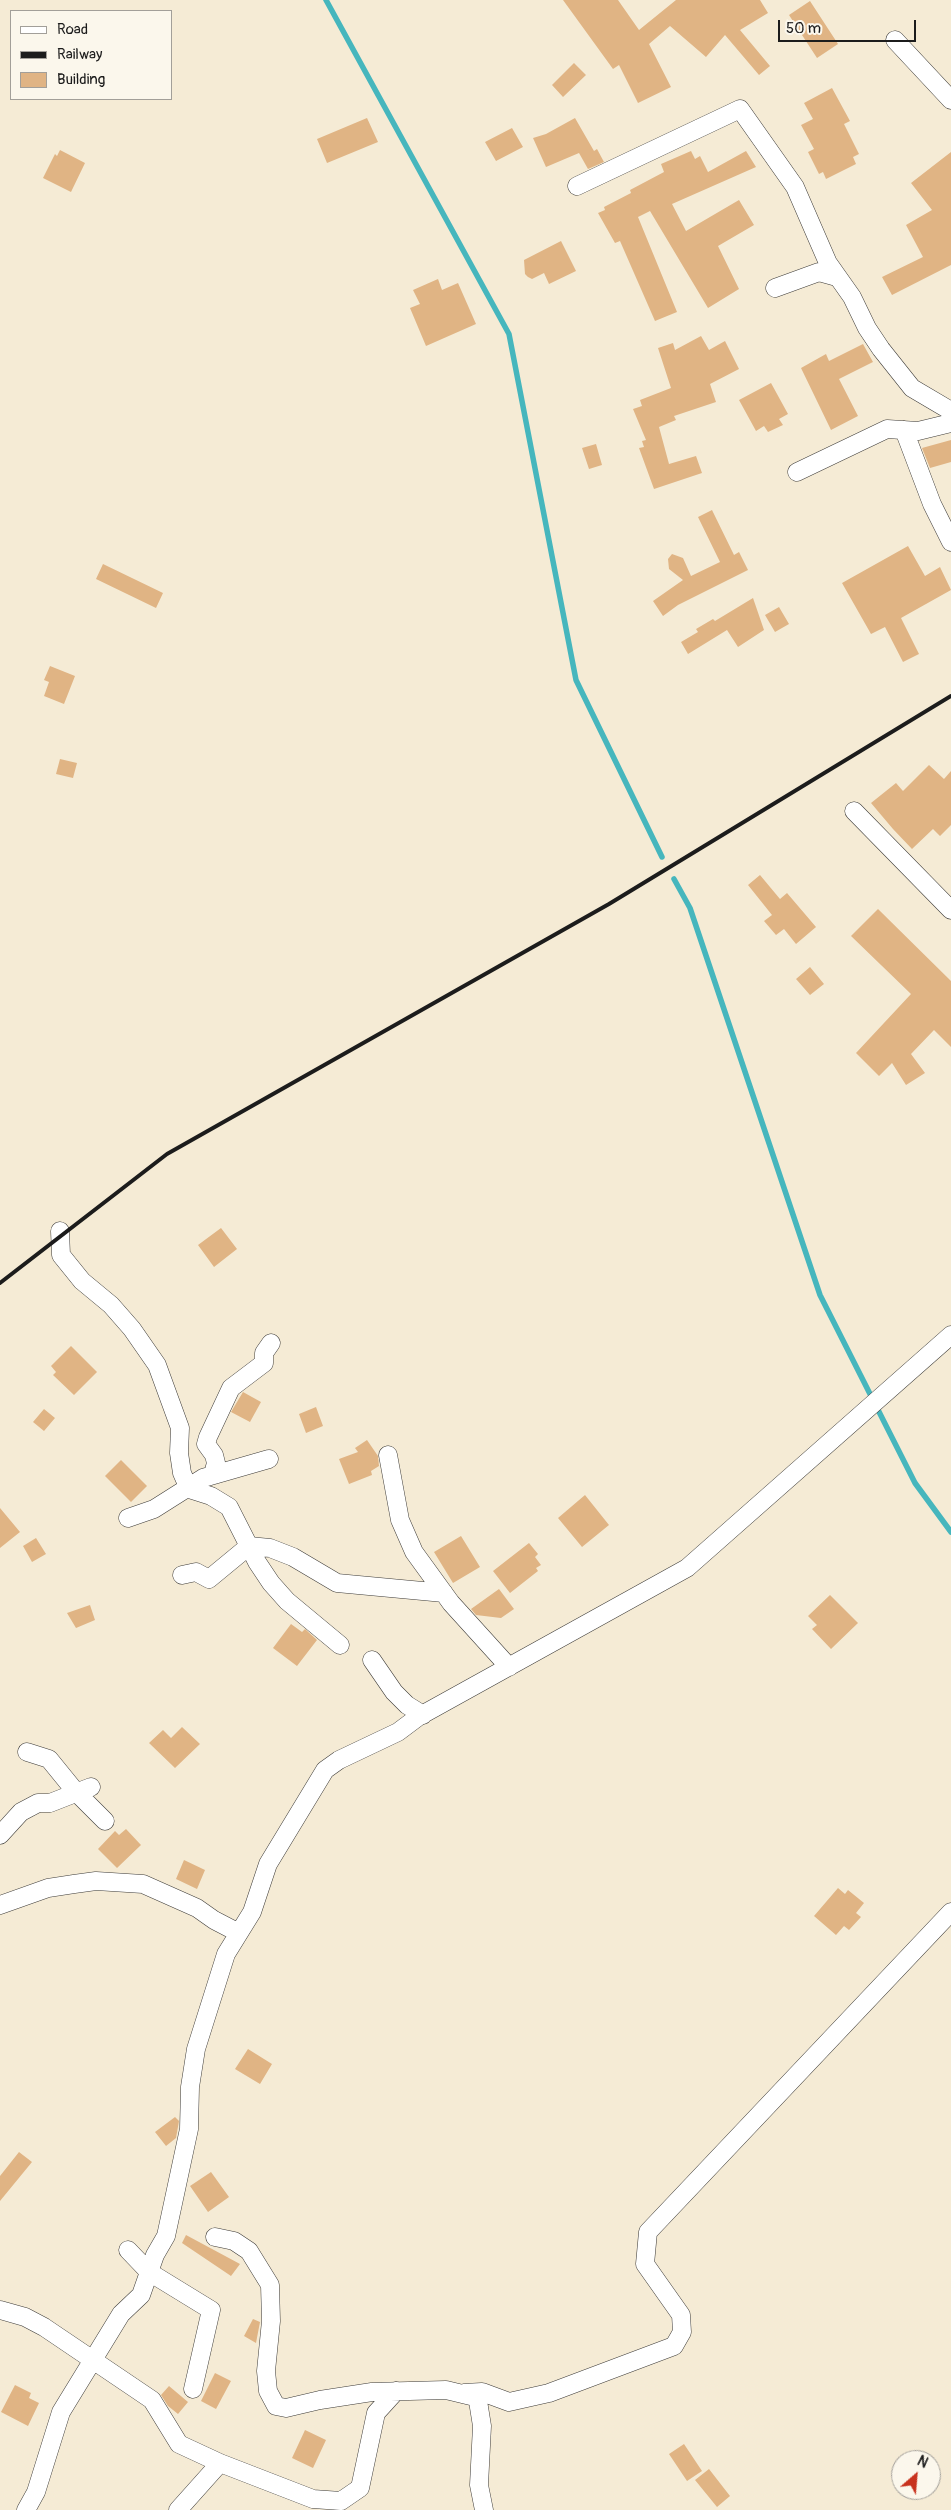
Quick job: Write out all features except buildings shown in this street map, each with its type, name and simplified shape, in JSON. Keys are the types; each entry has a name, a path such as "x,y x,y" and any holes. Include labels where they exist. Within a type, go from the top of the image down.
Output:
{"street":[{"path":"895,40 951,100"},
{"path":"577,186 740,109 795,187 828,263 852,296 867,328 912,388 951,411"},
{"path":"775,288 819,272 837,277"},
{"path":"796,472 887,429 918,431 951,423"},
{"path":"904,430 932,504 951,542"},
{"path":"854,811 951,910"},
{"path":"60,1231 61,1255 82,1281 111,1305 132,1329 157,1365 180,1428 179,1453 182,1473 189,1489 211,1496 229,1507 271,1583 287,1601 340,1645"},
{"path":"26,2510 36,2492 61,2412 94,2361 121,2314 141,2295 149,2272 166,2236 189,2129 190,2087 196,2049 226,1954 252,1912 268,1864 325,1770 338,1760 398,1732 423,1715 687,1568 951,1335"},
{"path":"213,1474 216,1463 214,1455 206,1444 208,1438 231,1388 264,1363 264,1353 271,1343"},
{"path":"388,1454 400,1520 414,1552 444,1593 509,1667"},
{"path":"128,1518 154,1509 213,1474 269,1459"},
{"path":"182,1575 196,1572 208,1579 249,1546 270,1548 293,1557 337,1583 444,1593"},
{"path":"372,1660 394,1692 407,1705 423,1715"},
{"path":"27,1752 49,1759 83,1789 105,1821"},
{"path":"0,1836 21,1812 38,1803 50,1803 83,1789"},
{"path":"0,1905 48,1888 74,1884 96,1881 143,1884 174,1896 239,1933"},
{"path":"464,2393 482,2392 509,2402 541,2394 674,2346 682,2332 681,2315 645,2264 648,2232 951,1912"},
{"path":"215,2236 234,2241 249,2251 270,2285 271,2321 266,2372 268,2391 276,2406 286,2408 320,2400 372,2392 446,2390 475,2397 478,2401 482,2426 479,2485 484,2510"},
{"path":"128,2250 149,2272 211,2310 193,2389"},
{"path":"0,2310 25,2317 44,2326 152,2400 179,2444 220,2463 313,2499 341,2501 360,2488 376,2412 396,2391"},
{"path":"178,2510 220,2463"}],"waterway":[{"path":"326,0 509,334 576,680 662,857"},
{"path":"674,879 690,908 820,1295 915,1483 951,1532"}],"railway":[{"path":"0,1283 167,1154 609,904 951,696"}]}
